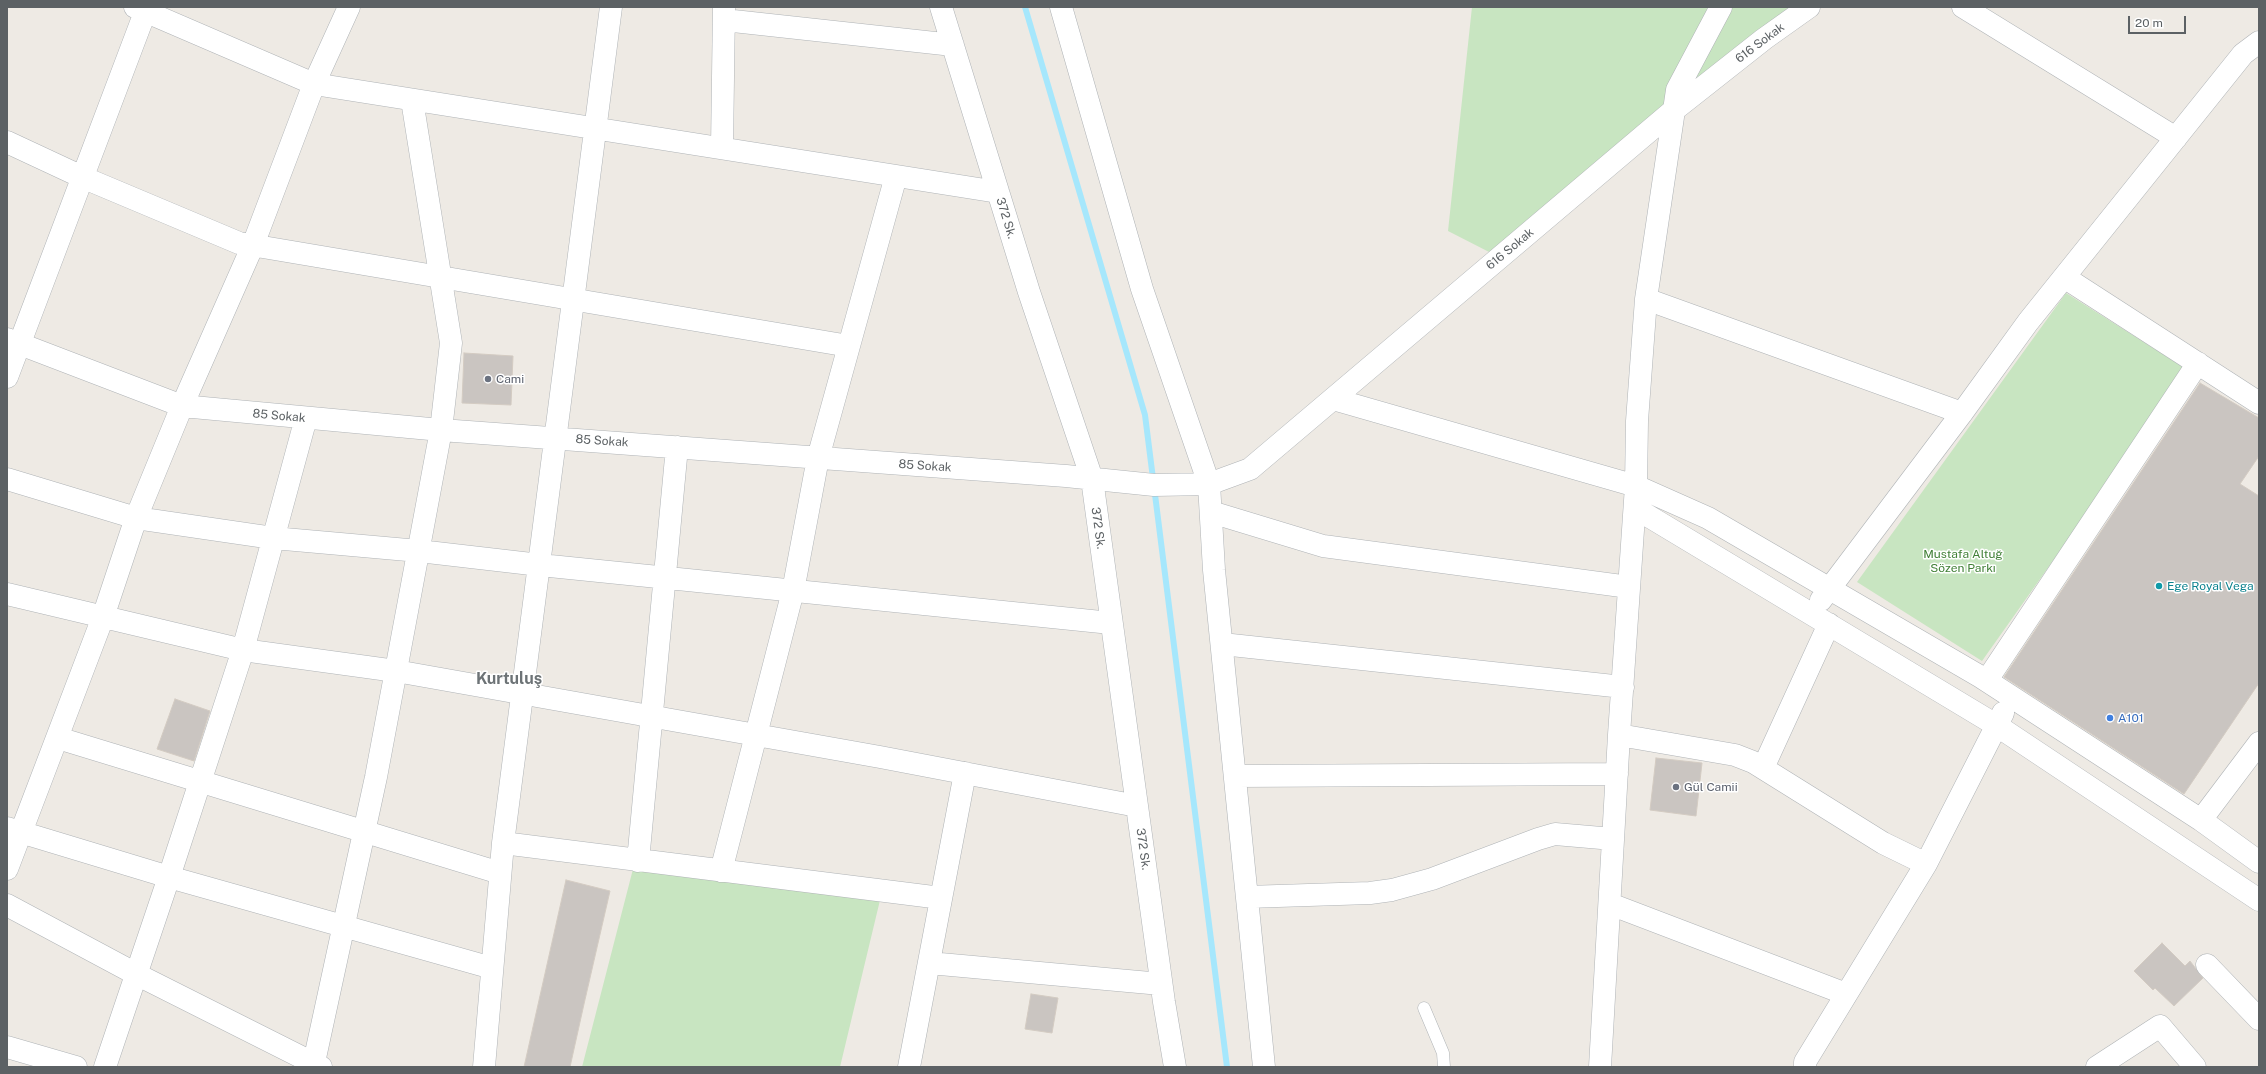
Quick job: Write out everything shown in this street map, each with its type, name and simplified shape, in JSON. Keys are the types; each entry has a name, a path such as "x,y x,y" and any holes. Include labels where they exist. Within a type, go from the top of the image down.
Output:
{"street":[{"path":"7,869 14,830 58,738 136,518 182,406 253,245 314,84 349,7"},
{"path":"484,1067 503,843 611,7"},
{"name":"372 Sk.","path":"941,7 998,192 1092,479 1161,984 1175,1067"},
{"path":"1061,7 1142,290 1209,484 1210,512 1222,644 1264,1067"},
{"path":"1600,1067 1622,687 1635,508 1637,421 1646,299 1678,90 1721,7"},
{"name":"616 Sokak","path":"1209,484 1250,469 1674,110 1764,39 1809,7"},
{"path":"1963,7 2176,138"},
{"path":"7,377 13,342 82,177 142,8 314,84 998,192"},
{"path":"722,148 724,14 952,45"},
{"path":"1758,765 1820,619 1829,588 1962,413 2028,322 2243,54 2259,42"},
{"path":"7,905 136,974 316,1066 396,671 442,430 451,342 412,100"},
{"path":"7,142 82,177 239,243 849,346"},
{"path":"721,872 793,591 818,458 896,176"},
{"path":"2064,277 2259,403"},
{"path":"1646,299 1962,413"},
{"name":"85 Sokak","path":"13,342 182,406 442,430 1092,479 1154,485 1209,484"},
{"path":"1987,680 2198,363"},
{"path":"1333,399 1636,486 1708,518 1987,680 2201,820 2259,862"},
{"path":"105,1067 169,877 242,650 306,418"},
{"path":"638,861 677,447"},
{"path":"7,479 136,518 273,538 419,551 540,565 1111,623"},
{"path":"1635,508 1996,725 2259,900"},
{"path":"1210,512 1323,546 1629,587"},
{"path":"7,594 242,650 396,671 965,773 1137,806"},
{"path":"1222,644 1622,687"},
{"path":"1805,1067 1805,1062 1926,864 2012,696"},
{"path":"1619,735 1735,755 1758,765 1883,844 1926,864"},
{"path":"58,738 500,873"},
{"path":"2201,820 2259,743"},
{"path":"909,1067 965,773"},
{"path":"1235,776 1617,774"},
{"path":"14,830 169,877 492,968"},
{"path":"1247,897 1370,893 1392,890 1419,883 1538,839 1556,834 1614,839"},
{"path":"503,843 721,872 941,898"},
{"path":"1610,904 1846,994"},
{"path":"929,963 1161,984"},
{"path":"2207,965 2259,1019"},
{"path":"2098,1067 2160,1026 2195,1067"},
{"path":"7,1047 76,1067"}],"lane":[{"path":"1424,1008 1443,1053 1444,1067"}],"green space":[{"path":"1472,7 1791,7 1493,254 1448,231"},
{"name":"Mustafa Altuğ Sözen Parkı","path":"2066,293 2188,370 1982,661 1857,582"},
{"path":"633,869 881,896 840,1067 582,1067"}],"building":[{"name":"Cami","path":"464,353 513,356 511,405 462,403"},
{"name":"Ege Royal Vega","path":"2200,383 2259,418 2259,456 2240,484 2259,496 2259,683 2184,794 2004,677"},
{"path":"175,699 210,711 194,761 157,749"},
{"name":"Gül Camii","path":"1656,758 1702,763 1696,816 1650,810"},
{"path":"566,880 610,891 570,1067 524,1067"},
{"path":"2162,943 2185,966 2190,961 2203,978 2174,1006 2155,988 2153,990 2134,971"},
{"path":"1031,994 1058,998 1052,1033 1025,1029"}],"waterway":[{"path":"1025,7 1145,415 1227,1067"}],"place":[{"name":"Cami","path":"488,379"},
{"name":"Ege Royal Vega","path":"2159,586"},
{"name":"A101","path":"2110,718"},
{"name":"Gül Camii","path":"1676,787"}],"district":[{"name":"Kurtuluş","path":"509,679"}]}
